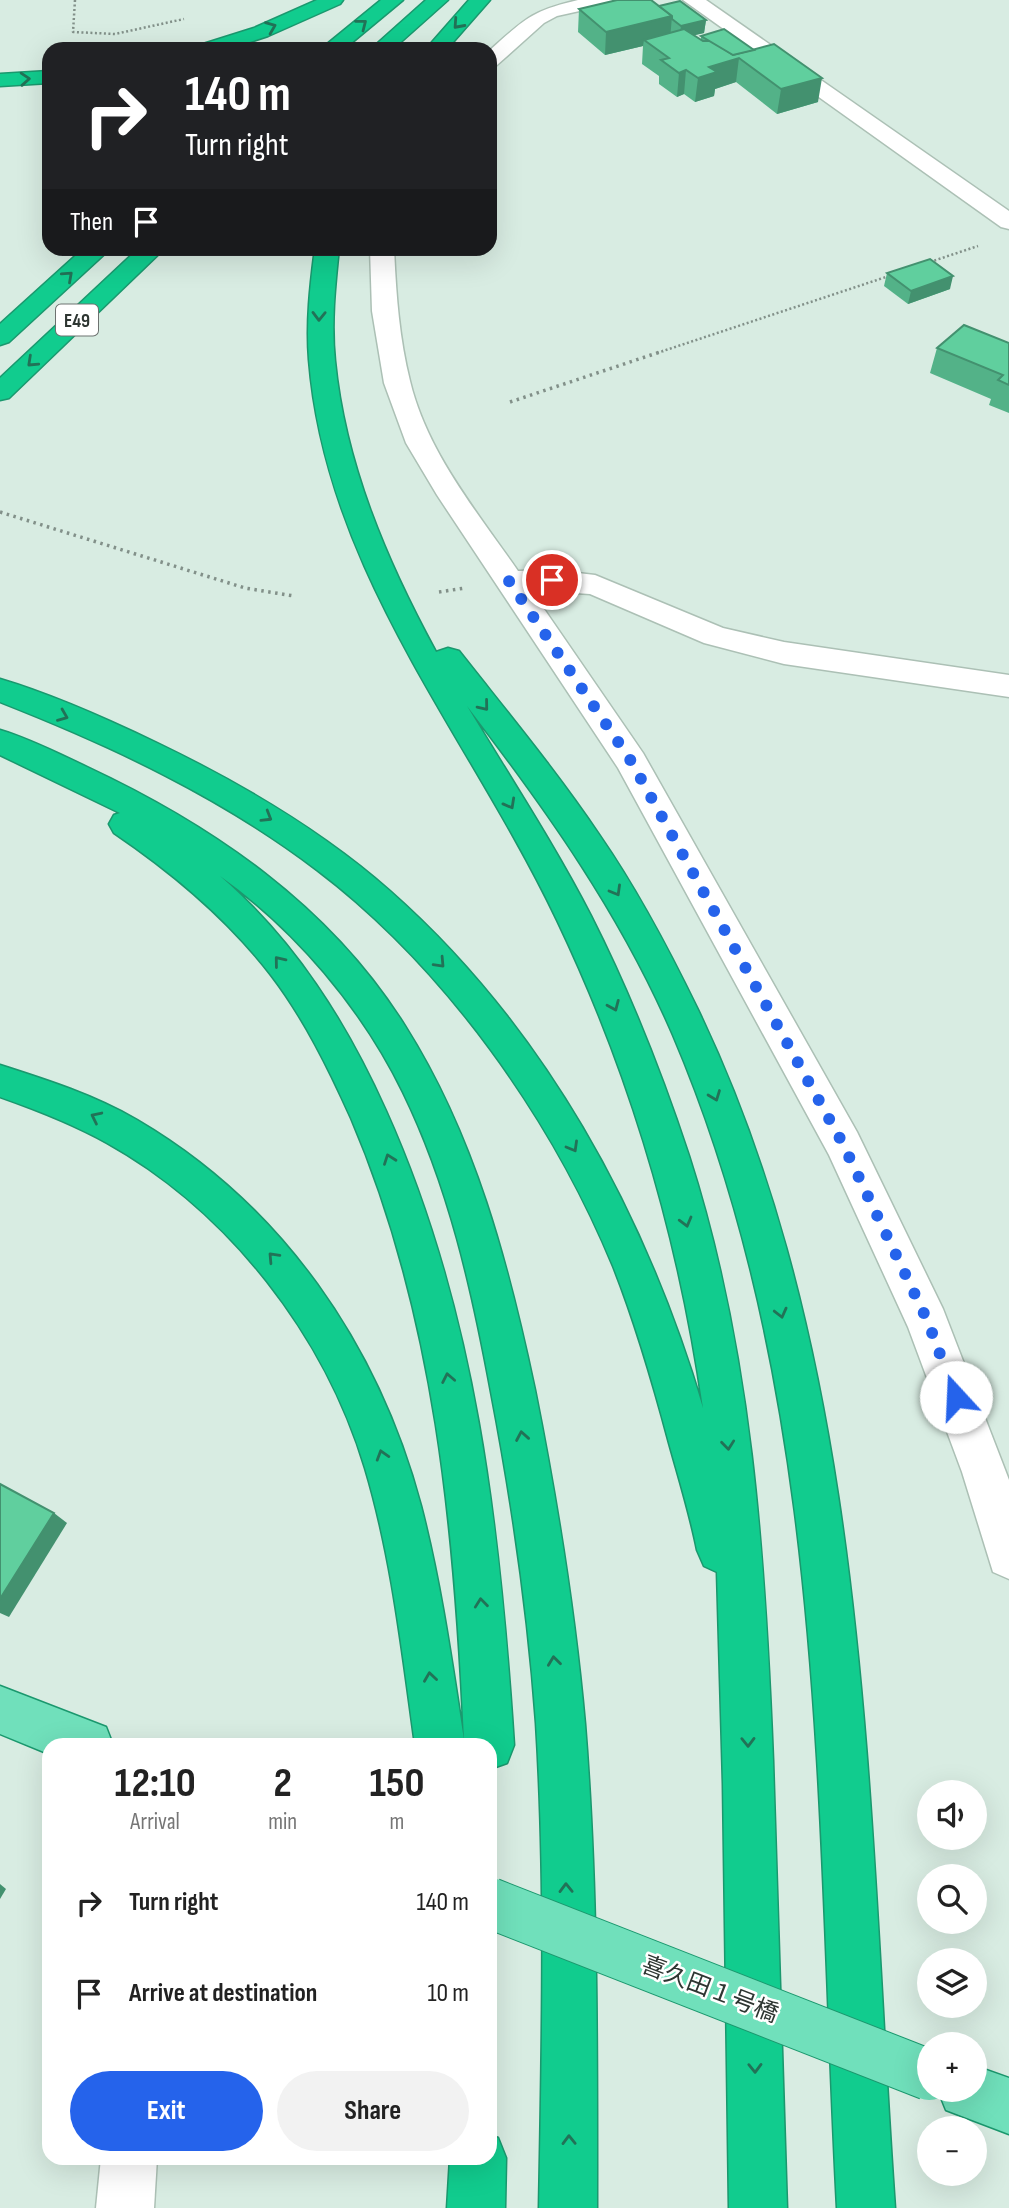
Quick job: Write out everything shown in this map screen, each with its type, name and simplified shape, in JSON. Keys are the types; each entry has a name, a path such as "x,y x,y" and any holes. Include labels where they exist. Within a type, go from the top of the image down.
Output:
{"highway":[{"path":"229,42 261,32 333,0"},
{"path":"340,42 393,0"},
{"path":"389,42 438,0"},
{"path":"442,42 480,0"},
{"path":"0,80 42,77"},
{"name":"E49","path":"0,337 90,256"},
{"name":"E49","path":"0,392 144,256"},
{"path":"326,256 319,293 323,374 331,418 356,504 377,561 434,677 499,783 572,915 636,1059 663,1138 707,1309 724,1404 736,1513 746,1674 758,2208"},
{"path":"356,504 405,598 575,826 633,921 693,1040 718,1102 766,1253 795,1379 822,1545 835,1671 866,2208"},
{"path":"0,690 155,757 219,789 274,821 332,862 389,911 443,967 495,1028 542,1094 582,1162 622,1241 656,1328 719,1543 746,1674"},
{"path":"0,742 115,794 189,835 251,877 309,932 360,990 405,1055 443,1133 472,1216 498,1315 542,1555 557,1691 566,1862 568,2208"},
{"path":"0,748 77,792 144,835 205,883 255,931 301,988 341,1055 377,1126 415,1235 433,1302 454,1407 473,1528 485,1647 489,1738"},
{"path":"0,1082 31,1090 98,1117 162,1156 226,1207 284,1269 335,1346 374,1428 403,1523 439,1738"},
{"path":"461,2165 461,2208"},
{"path":"476,2208 478,2165"}],"main road":[{"path":"0,1710 70,1738"},
{"name":"喜久田１号橋","path":"497,1906 917,2070"}],"street":[{"path":"497,55 537,19 551,12 604,0"},
{"path":"693,0 1009,222"},
{"path":"382,256 384,311 401,395 420,443 509,581 631,761 843,1144 928,1322 984,1472 1009,1556"},
{"path":"509,581 552,580 594,585 715,636 784,653 1009,687"},
{"path":"125,2208 128,2165"}],"path":[{"path":"75,0 73,32 96,37 138,32 190,18"},
{"path":"930,262 983,244"},
{"path":"510,402 904,271"},
{"path":"0,512 245,588 294,596"}],"building":[{"path":"617,0 651,0 672,16 606,32 579,9"},
{"path":"680,1 706,20 681,26 659,6"},
{"path":"684,29 703,41 712,41 733,55 774,44 822,78 781,89 739,58 709,67 717,72 698,78 686,70 679,73 661,60 669,58 644,40"},
{"path":"724,29 754,50 733,55 701,36"},
{"path":"930,259 953,276 911,291 887,273"},
{"path":"964,325 1009,343 1009,385 998,380 1003,375 937,348"},
{"path":"0,1484 54,1513 0,1599"}],"route":[{"path":"552,580 509,581 631,761 843,1144 928,1322 956,1397"}]}
